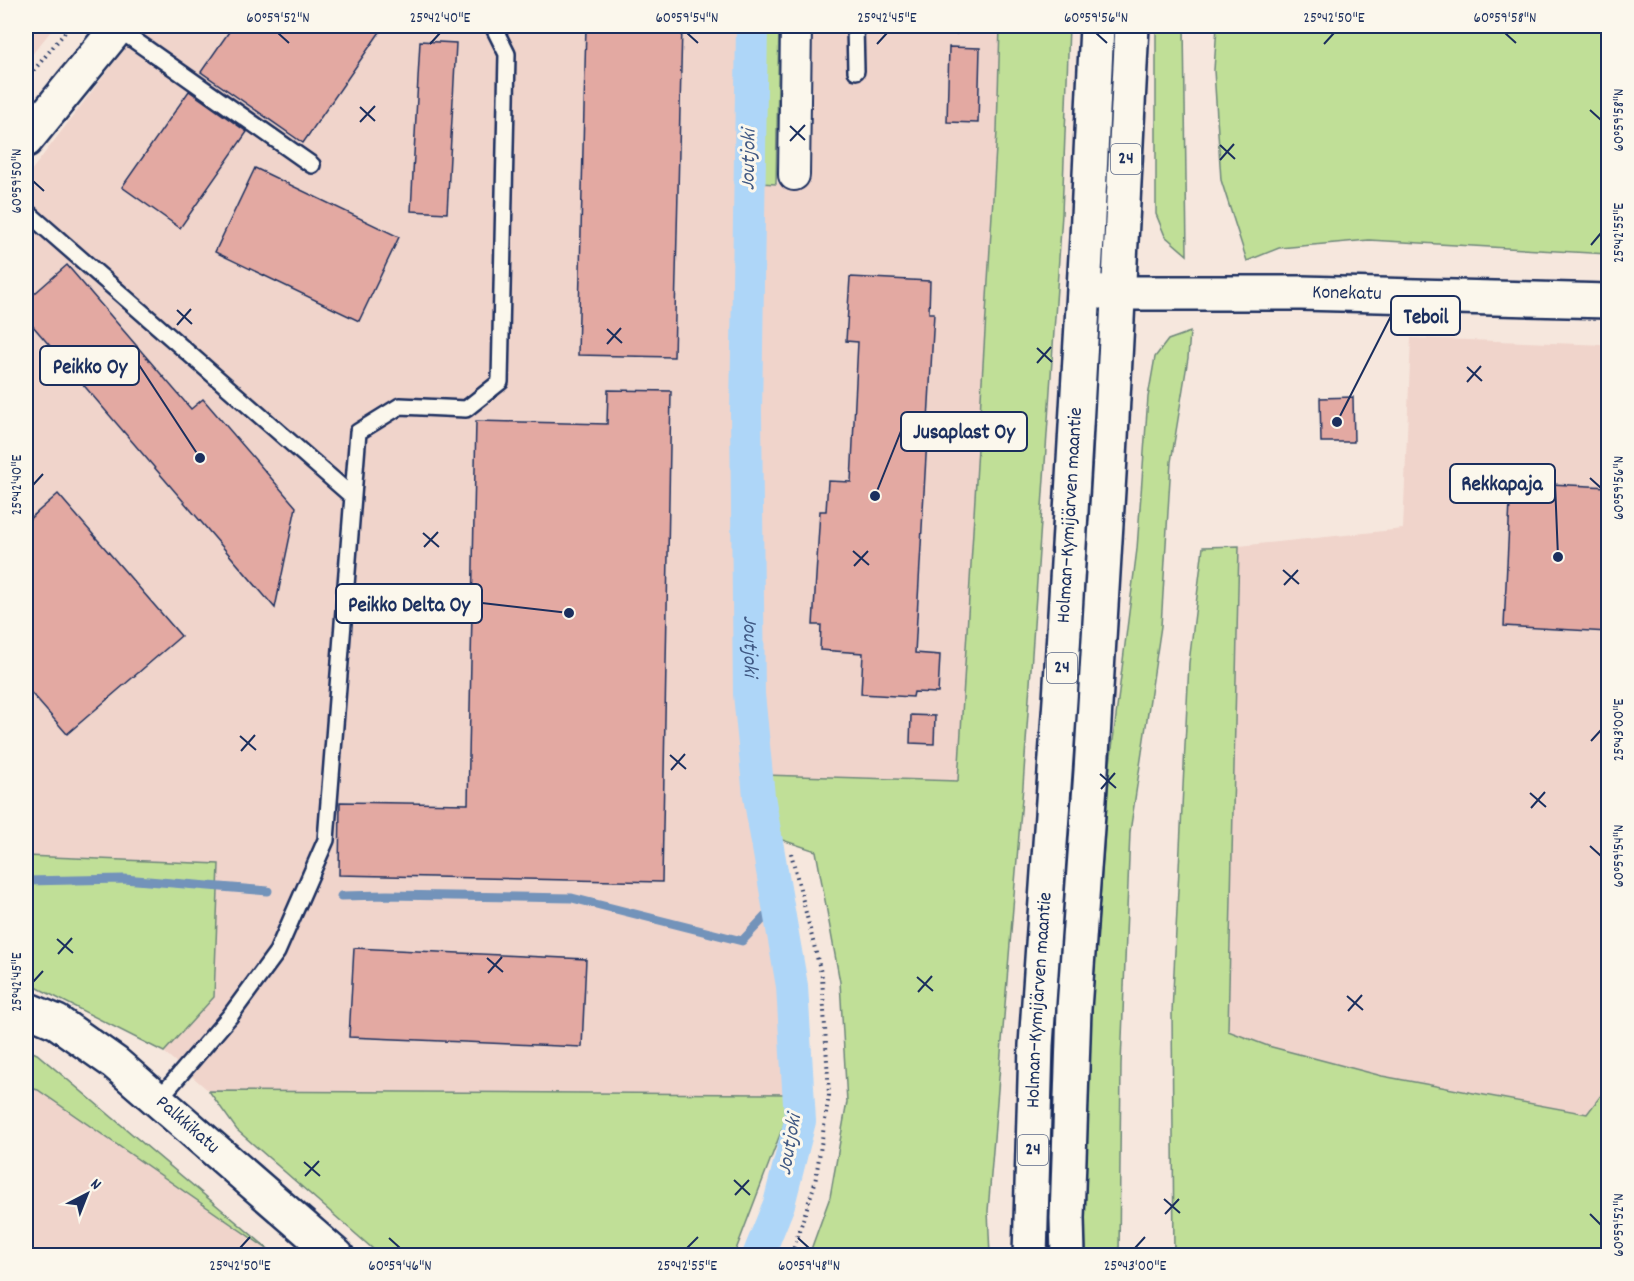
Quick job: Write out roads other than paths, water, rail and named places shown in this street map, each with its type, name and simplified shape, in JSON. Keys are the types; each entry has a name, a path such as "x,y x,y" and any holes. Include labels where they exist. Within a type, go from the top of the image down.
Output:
{"main road":[{"name":"Holman–Kymijärven maantie","path":"1030,1256 1036,1045 1061,688 1097,26"},
{"name":"Holman–Kymijärven maantie","path":"1068,1256 1067,1218 1074,1009 1091,771 1132,26"},
{"path":"26,140 111,29"},
{"name":"Konekatu","path":"1084,290 1118,293 1312,293 1608,301"},
{"name":"Palkkikatu","path":"26,1009 57,1022 116,1063 337,1256"}],"street":[{"path":"794,175 796,26"}],"lane":[{"path":"158,1100 230,1016 277,952 326,840 358,432 400,406 466,409 500,382 507,54 492,26"},
{"path":"855,26 856,71"},
{"path":"111,29 312,165"},
{"path":"26,211 353,497"}],"waterway":[{"name":"Joutjoki","path":"752,26 746,412 749,694 759,796 792,986 800,1121 779,1204 758,1256"},
{"path":"26,881 124,879 268,891"},
{"path":"341,896 572,898 742,941 778,903"}],"place":[{"name":"Teboil","path":"1337,422"},
{"name":"Peikko Oy","path":"200,458"},
{"name":"Jusaplast Oy","path":"875,496"},
{"name":"Rekkapaja","path":"1558,557"},
{"name":"Peikko Delta Oy","path":"569,613"}]}
